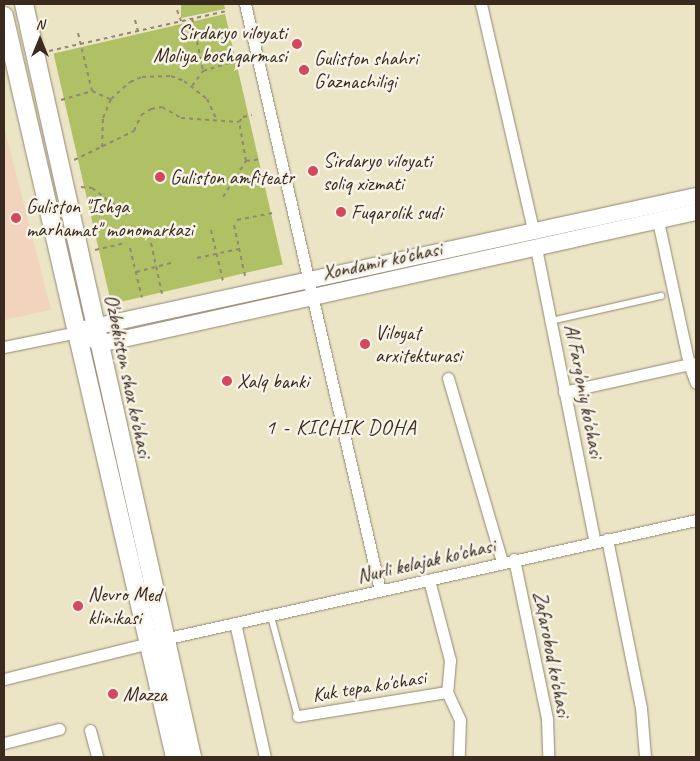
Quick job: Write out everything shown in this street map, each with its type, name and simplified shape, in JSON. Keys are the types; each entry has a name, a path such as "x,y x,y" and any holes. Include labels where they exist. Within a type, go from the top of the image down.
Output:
{"main road":[{"name":"O'zbekiston shox ko'chasi","path":"24,4 100,343 156,641 175,757"},
{"name":"O'zbekiston shox ko'chasi","path":"4,16 78,332 156,641 192,757"},
{"name":"Xondamir ko'chasi","path":"78,332 96,325 696,196"},
{"name":"Xondamir ko'chasi","path":"100,343 696,212"},
{"path":"78,332 100,343"}],"street":[{"path":"245,4 310,279 380,590"},
{"path":"481,4 533,230"},
{"path":"658,221 696,383"},
{"name":"Al Farg'oniy ko'chasi","path":"536,248 595,542"},
{"name":"Xondamir ko'chasi","path":"4,347 78,332"},
{"path":"564,392 693,364"},
{"path":"448,378 502,562"},
{"name":"Nurli kelajak ko'chasi","path":"4,678 156,641 696,520"},
{"path":"607,539 641,708 645,757"},
{"name":"Zafarobod ko'chasi","path":"514,560 547,719 548,757"},
{"path":"429,580 450,660 447,692 460,720 458,757"},
{"path":"235,623 265,757"},
{"name":"Kuk tepa ko'chasi","path":"298,716 447,692"},
{"path":"4,743 59,729"},
{"path":"90,730 97,757"}],"lane":[{"path":"551,322 661,296"},
{"path":"270,615 298,716"}],"path":[{"path":"178,10 180,21"},
{"path":"49,51 227,10"},
{"path":"192,18 203,71"},
{"path":"135,20 138,31"},
{"path":"78,33 92,91"},
{"path":"192,86 203,71 239,60"},
{"path":"102,147 103,118 111,99 130,82 142,77 171,76 192,86 207,99 217,120"},
{"path":"61,100 92,91 111,99"},
{"path":"74,160 134,132 141,115 151,109 162,107 181,118 239,122"},
{"path":"222,197 246,161 239,122 243,117 252,115"},
{"path":"246,161 262,159"},
{"path":"81,187 92,188 130,217"},
{"path":"237,220 274,213"},
{"path":"234,225 245,276"},
{"path":"211,230 222,281"},
{"path":"95,250 126,243"},
{"path":"151,243 162,294"},
{"path":"130,248 142,298"},
{"path":"197,258 240,249"},
{"path":"136,272 175,262"}],"shaded area":[{"name":"Guliston \"Ishga marhamat\" monomarkazi","path":"4,126 51,310 4,320"}],"green space":[{"path":"181,4 224,4 225,9 181,18"},
{"path":"225,14 283,264 111,304 54,54"}],"place":[{"name":"Sirdaryo viloyati Moliya boshqarmasi","path":"297,44"},
{"name":"Guliston shahri G'aznachiligi","path":"304,70"},
{"name":"Sirdaryo viloyati soliq xizmati","path":"313,171"},
{"name":"Guliston amfiteatr","path":"160,177"},
{"name":"Fuqarolik sudi","path":"341,212"},
{"name":"Guliston \"Ishga marhamat\" monomarkazi","path":"16,218"},
{"name":"Viloyat arxitekturasi","path":"365,344"},
{"name":"Xalq banki","path":"227,381"},
{"name":"Nevro Med klinikasi","path":"78,606"},
{"name":"Mazza","path":"113,694"}],"district":[{"name":"1 - KICHIK DOHA","path":"341,427"}]}
